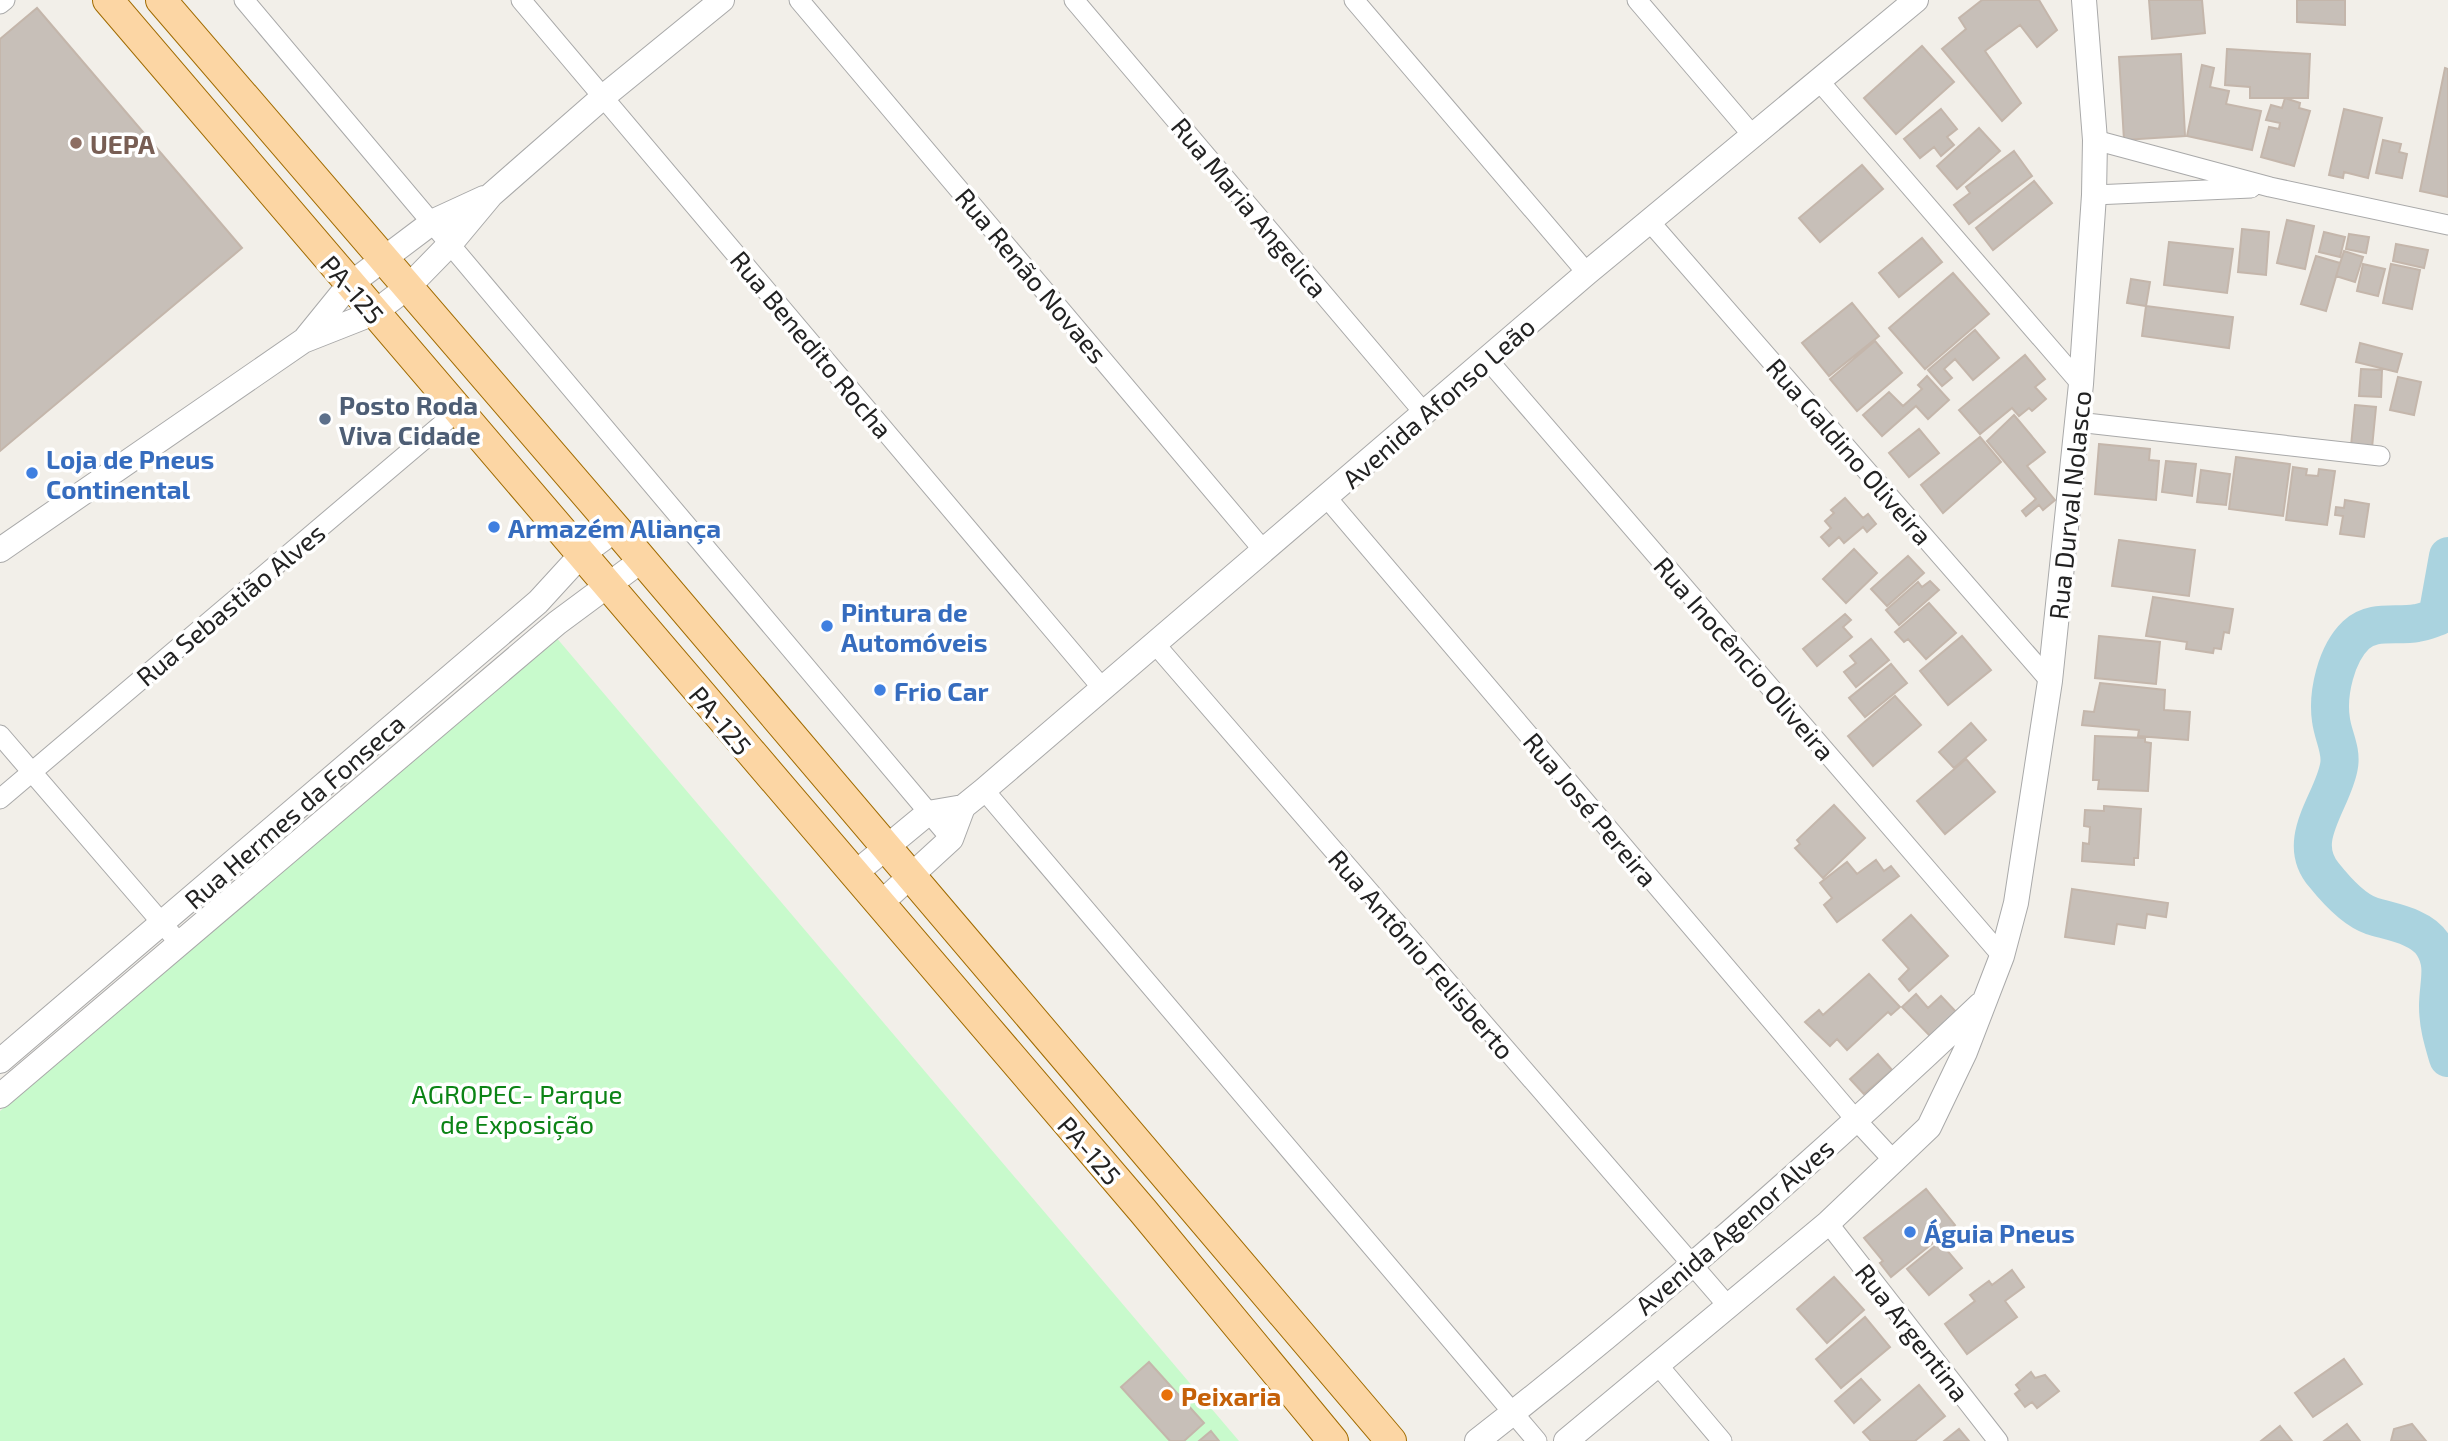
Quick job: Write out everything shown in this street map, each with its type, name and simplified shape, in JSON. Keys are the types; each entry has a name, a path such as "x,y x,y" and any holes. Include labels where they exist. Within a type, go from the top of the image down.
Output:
{"main road":[{"name":"PA-125","path":"108,0 349,285 460,408 853,875 1143,1211 1333,1441"},
{"name":"PA-125","path":"161,0 409,286 1391,1441"},
{"path":"993,1037 1024,1012"},
{"path":"1143,1211 1173,1184"}],"street":[{"path":"0,4 5,0"},
{"path":"244,0 452,243 951,839"},
{"name":"Rua Benedito Rocha","path":"521,0 1103,689"},
{"path":"0,551 303,341 374,313 409,286 452,243 491,195 603,97 722,0"},
{"name":"Rua Renão Novaes","path":"799,0 1264,551"},
{"name":"Rua Maria Angelica","path":"1074,0 1425,414"},
{"path":"1354,0 1587,273"},
{"path":"1637,0 1754,138"},
{"name":"Rua Durval Nolasco","path":"1566,1441 1828,1223 1929,1127 1965,1052 2002,956 2016,903 2050,681 2081,384 2094,195 2095,140 2084,0"},
{"name":"Avenida Afonso Leão","path":"928,813 963,807 984,790 1587,273 1754,138 1913,1"},
{"path":"1820,82 2081,384"},
{"path":"2095,140 2270,187 2448,225"},
{"path":"2094,195 2270,187"},
{"path":"303,341 349,285 433,221 491,195"},
{"name":"Rua Galdino Oliveira","path":"1650,222 2050,681"},
{"name":"Rua Inocêncio Oliveira","path":"1488,360 2002,956"},
{"name":"Rua Sebastião Alves","path":"0,799 460,408"},
{"path":"2077,422 2379,456"},
{"name":"Rua José Pereira","path":"1327,498 1856,1120 1894,1161"},
{"name":"Rua Hermes da Fonseca","path":"0,1060 163,924 538,602 581,555 616,529"},
{"path":"0,1096 557,623 642,560"},
{"name":"Rua Antônio Felisberto","path":"1155,643 1728,1306"},
{"path":"0,735 180,944"},
{"path":"984,790 1537,1441"},
{"path":"879,905 951,839 963,807"},
{"path":"853,875 928,813"},
{"name":"Avenida Agenor Alves","path":"1477,1441 1856,1120 1983,1002"},
{"name":"Rua Argentina","path":"1828,1223 1998,1441"},
{"path":"1657,1364 1721,1441"}],"green space":[{"name":"AGROPEC- Parque de Exposição","path":"555,636 1239,1441 0,1441 0,1111"}],"building":[{"path":"1982,0 2039,0 2057,30 2037,47 2020,25 1985,51 2021,103 2002,121 1942,49 1966,29 1959,18"},
{"path":"2149,0 2202,0 2205,33 2152,39"},
{"path":"2297,0 2345,0 2345,25 2297,22"},
{"name":"UEPA","path":"37,8 242,248 0,451 0,39"},
{"path":"1922,46 1954,82 1896,134 1864,98"},
{"path":"2227,49 2310,54 2308,98 2250,98 2250,87 2225,85"},
{"path":"2181,54 2185,136 2124,140 2119,57"},
{"path":"2202,65 2214,68 2210,87 2229,91 2226,104 2261,111 2252,150 2187,136"},
{"path":"2445,68 2448,69 2448,197 2420,191"},
{"path":"2285,98 2300,103 2299,108 2310,111 2294,166 2261,157 2269,127 2279,129 2280,123 2266,120 2271,105 2282,108"},
{"path":"1941,109 1957,129 1947,137 1954,145 1941,156 1934,147 1920,158 1904,139"},
{"path":"2344,109 2382,118 2368,178 2344,172 2343,178 2329,175"},
{"path":"1979,128 2000,151 1957,189 1937,166"},
{"path":"2383,140 2401,144 2399,152 2407,154 2402,178 2376,173"},
{"path":"2014,151 2032,176 1969,224 1954,205 1970,193 1966,187"},
{"path":"1862,165 1883,189 1820,242 1799,218"},
{"path":"2034,181 2052,203 1993,250 1976,228"},
{"path":"2287,220 2314,226 2305,269 2277,263"},
{"path":"2242,229 2269,232 2266,275 2238,272"},
{"path":"2324,232 2345,237 2340,257 2319,252"},
{"path":"2349,234 2369,237 2366,253 2346,249"},
{"path":"1922,238 1942,262 1899,297 1879,273"},
{"path":"2169,242 2233,249 2227,293 2164,285"},
{"path":"2396,244 2428,250 2424,268 2393,261"},
{"path":"2344,251 2363,257 2355,282 2336,276"},
{"path":"2316,256 2340,263 2326,311 2301,304"},
{"path":"2363,264 2385,269 2378,296 2357,291"},
{"path":"2391,264 2420,270 2412,309 2383,303"},
{"path":"1953,273 1989,314 1925,369 1889,328"},
{"path":"2131,279 2150,282 2146,306 2127,303"},
{"path":"1852,303 1879,336 1829,376 1802,343"},
{"path":"2146,306 2233,317 2229,348 2142,336"},
{"path":"1975,330 1999,358 1973,380 1955,359 1944,369 1952,378 1942,386 1928,370"},
{"path":"1875,341 1902,373 1857,411 1830,379"},
{"path":"2360,343 2402,354 2397,372 2356,362"},
{"path":"2025,355 2045,379 2035,387 2046,399 2032,411 2029,408 2019,416 2012,408 1980,434 1959,410"},
{"path":"2361,369 2382,370 2381,397 2359,396"},
{"path":"1927,376 1949,400 1928,419 1916,406 1882,436 1863,415 1889,392 1903,406 1922,389 1918,385"},
{"path":"2398,377 2421,382 2414,415 2390,410"},
{"path":"2355,405 2376,407 2372,448 2351,446"},
{"path":"2014,415 2045,452 2027,466 2055,500 2043,510 2039,505 2026,516 2022,511 2036,499 1987,441"},
{"path":"1919,429 1939,453 1909,477 1889,453"},
{"path":"1980,437 2001,462 1943,513 1921,485"},
{"path":"2099,444 2150,449 2149,460 2159,461 2156,500 2095,494"},
{"path":"2236,457 2290,464 2283,516 2229,509"},
{"path":"2166,461 2196,464 2192,496 2162,492"},
{"path":"2293,467 2307,469 2306,475 2318,476 2319,469 2335,471 2327,525 2286,520"},
{"path":"2201,470 2230,474 2226,505 2197,502"},
{"path":"1845,498 1863,518 1868,514 1876,524 1867,532 1863,527 1844,543 1839,537 1829,546 1821,537 1831,528 1825,521 1834,513 1831,510"},
{"path":"2345,500 2369,504 2364,537 2340,534 2343,516 2335,515 2336,507 2344,508"},
{"path":"2119,540 2195,550 2189,596 2112,586"},
{"path":"1854,549 1877,573 1846,603 1823,579"},
{"path":"1908,556 1924,573 1887,606 1871,589"},
{"path":"1930,581 1939,590 1899,625 1886,610 1918,582 1922,587"},
{"path":"2153,597 2233,609 2229,633 2224,632 2221,649 2214,648 2213,653 2186,649 2187,642 2146,636"},
{"path":"1929,603 1956,633 1926,659 1908,639 1904,642 1895,632"},
{"path":"1845,614 1851,620 1843,627 1852,637 1817,666 1803,649"},
{"path":"1962,636 1991,670 1948,705 1920,671"},
{"path":"2099,636 2160,642 2156,684 2095,678"},
{"path":"1871,639 1889,660 1856,687 1844,672 1856,663 1850,656"},
{"path":"1891,664 1907,683 1865,717 1849,698"},
{"path":"2100,683 2165,690 2164,710 2190,712 2188,740 2138,736 2139,730 2082,725 2084,711 2094,712"},
{"path":"1895,696 1921,725 1873,766 1848,736"},
{"path":"1971,723 1986,740 1954,768 1939,752"},
{"path":"2095,736 2145,738 2145,742 2151,743 2148,791 2098,789 2099,780 2093,780"},
{"path":"1966,759 1995,792 1945,834 1917,801"},
{"path":"1834,805 1865,838 1823,878 1795,848 1800,844 1797,840"},
{"path":"2104,806 2141,809 2138,858 2134,858 2134,865 2082,861 2083,843 2089,844 2090,827 2084,826 2085,810 2104,811"},
{"path":"1876,860 1884,871 1891,866 1899,876 1837,922 1824,905 1832,898 1820,883 1847,862 1857,874"},
{"path":"2072,889 2168,903 2166,917 2147,914 2145,928 2117,924 2114,944 2065,937"},
{"path":"1911,915 1948,956 1909,991 1899,979 1909,969 1883,940"},
{"path":"1869,974 1900,1007 1891,1015 1888,1012 1847,1050 1837,1039 1830,1046 1805,1022 1819,1010 1823,1015"},
{"path":"1916,994 1928,1008 1941,996 1958,1014 1932,1038 1902,1007"},
{"path":"1878,1054 1892,1070 1864,1094 1850,1079"},
{"name":"Águia Pneus","path":"1926,1189 1955,1225 1891,1277 1880,1263 1883,1261 1864,1238"},
{"path":"1940,1242 1962,1268 1929,1295 1907,1269"},
{"path":"2012,1270 2024,1287 2005,1301 2017,1317 1967,1354 1945,1324 1975,1301 1970,1295 1989,1281 1992,1285"},
{"path":"1834,1277 1864,1310 1827,1343 1797,1309"},
{"path":"1865,1317 1890,1347 1841,1388 1816,1359"},
{"path":"2344,1359 2362,1384 2313,1417 2295,1393"},
{"path":"1149,1362 1204,1423 1184,1441 1170,1441 1121,1387"},
{"path":"2031,1372 2035,1378 2045,1375 2059,1391 2037,1408 2032,1402 2025,1407 2015,1394 2020,1390 2016,1385"},
{"path":"1861,1379 1880,1400 1854,1423 1835,1401"},
{"path":"1919,1385 1945,1416 1915,1441 1871,1441 1863,1432"},
{"path":"2347,1424 2360,1441 2324,1441"},
{"path":"2412,1424 2426,1441 2391,1441 2394,1429"},
{"path":"2280,1426 2292,1441 2261,1441"},
{"path":"1959,1429 1969,1441 1944,1441"},
{"path":"1211,1431 1219,1441 1199,1441"}],"waterway":[{"path":"2448,556 2437,617 2417,623 2385,624 2363,630 2349,643 2338,663 2330,710 2340,760 2318,821 2313,848 2316,862 2324,875 2352,904 2372,916 2421,933 2433,945 2440,967 2438,1013 2448,1058"}],"place":[{"name":"UEPA","path":"76,143"},
{"name":"Posto Roda Viva Cidade","path":"325,419"},
{"name":"Loja de Pneus Continental","path":"32,473"},
{"name":"Armazém Aliança","path":"494,527"},
{"name":"Pintura de Automóveis","path":"827,626"},
{"name":"Frio Car","path":"880,690"},
{"name":"Águia Pneus","path":"1910,1232"},
{"name":"Peixaria","path":"1167,1395"}]}
